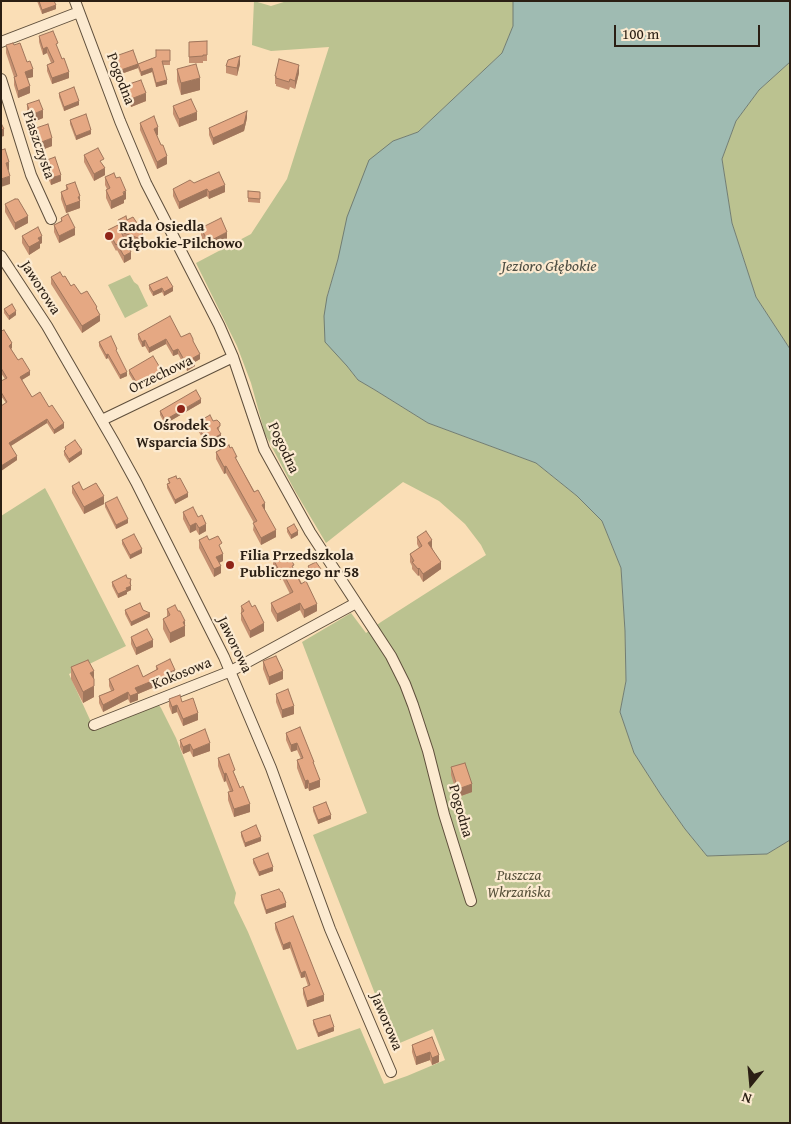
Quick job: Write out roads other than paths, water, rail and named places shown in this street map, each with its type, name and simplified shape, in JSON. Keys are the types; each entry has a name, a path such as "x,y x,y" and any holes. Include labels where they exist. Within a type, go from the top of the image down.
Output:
{"street":[{"name":"Pogodna","path":"75,1 120,121 146,183 219,325 233,357 264,449 310,532 391,656 405,684 428,751 444,814 470,901"},
{"path":"1,42 79,12"},
{"name":"Piaszczysta","path":"1,79 31,175 51,219"},
{"name":"Jaworowa","path":"1,256 47,326 102,420 136,482 231,671 271,768 330,929 391,1072"},
{"name":"Orzechowa","path":"102,420 233,357"},
{"name":"Kokosowa","path":"94,725 231,671 356,603"}],"water":[{"name":"Jezioro Głębokie","path":"513,1 790,1 790,62 759,90 736,121 722,159 732,223 756,297 790,349 790,840 767,854 707,856 685,829 634,753 620,712 626,681 621,568 602,521 577,496 536,463 428,423 358,380 325,342 324,316 327,297 347,217 369,160 393,141 418,132 502,53 513,26"}],"place":[{"name":"Rada Osiedla Głębokie-Pilchowo","path":"109,236"},
{"name":"Ośrodek Wsparcia ŚDS","path":"181,409"},
{"name":"Filia Przedszkola Publicznego nr 58","path":"230,565"}],"park label":[{"name":"Puszcza Wkrzańska","path":"519,884"}]}
